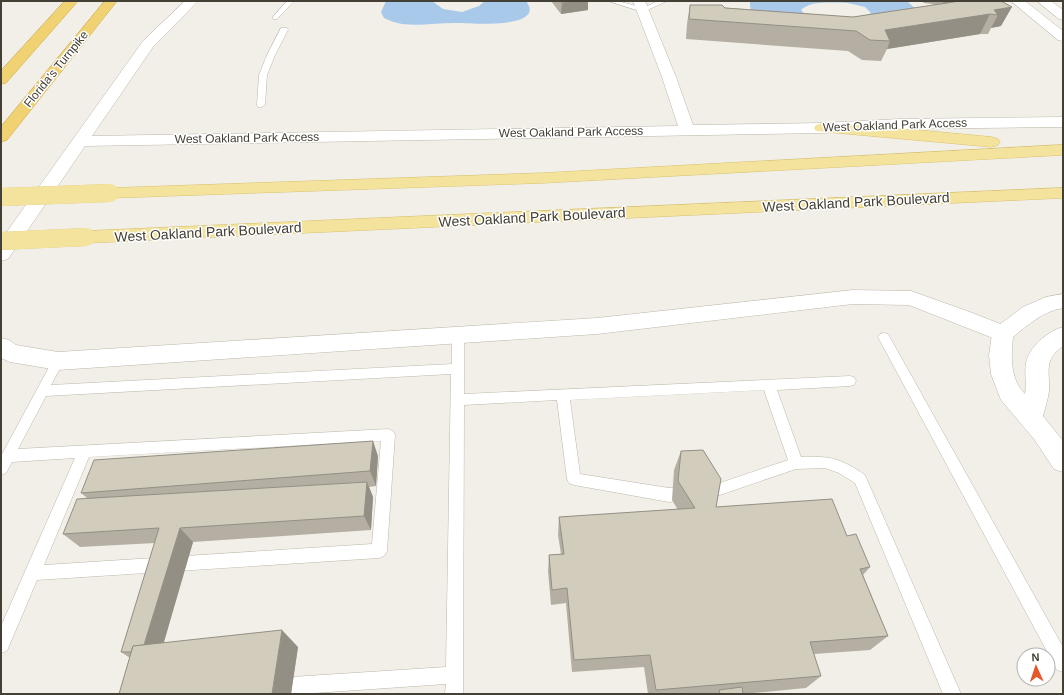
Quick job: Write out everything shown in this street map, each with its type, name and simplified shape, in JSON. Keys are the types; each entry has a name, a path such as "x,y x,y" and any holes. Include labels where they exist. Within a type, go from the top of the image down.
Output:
{"highway":[{"path":"1,80 72,1"},
{"name":"Florida's Turnpike","path":"1,137 111,1"}],"main road":[{"path":"822,128 882,131 972,141 1063,147"},
{"path":"1,197 543,178 1063,150"},
{"name":"West Oakland Park Boulevard","path":"1,241 1063,192"}],"street":[{"path":"1,254 148,44 192,1"},
{"path":"1017,1 1063,37"},
{"path":"1044,1 1063,16"},
{"path":"641,5 687,130"},
{"name":"West Oakland Park Access","path":"79,141 822,128 900,124 1063,122"},
{"path":"1,346 10,353 58,361 598,326 853,297 911,298 1003,334"},
{"path":"1063,301 1053,302 1030,312 1003,334 1000,355 1002,374 1009,393 1043,432 1063,461"},
{"path":"1031,418 1037,391 1037,362 1048,345 1063,335"}],"lane":[{"path":"275,18 291,1"},
{"path":"611,1 641,5 664,1"},
{"path":"261,105 263,75 271,55 284,30"},
{"path":"454,694 458,335"},
{"path":"884,337 1063,664"},
{"path":"1,469 58,361"},
{"path":"43,391 458,369"},
{"path":"457,400 850,381"},
{"path":"769,385 796,463"},
{"path":"563,395 574,479 669,495 714,491 796,463 825,462 843,468 860,479 952,694"},
{"path":"8,456 388,435 379,551 32,573"},
{"path":"1,645 85,452"},
{"path":"258,689 454,675"}],"water":[{"path":"386,1 432,1 443,9 462,12 479,6 485,1 526,1 530,10 526,17 516,21 502,23 409,25 384,18 381,12"},
{"path":"750,1 907,1 921,14 903,20 866,25 771,25 756,17 750,6","holes":["817,3 848,3 865,7 871,13 866,16 831,19 813,17 801,10"]}],"building":[{"path":"560,1 575,1 562,3"},
{"path":"960,1 1001,1 1012,7 994,10 998,15 990,14 885,30 890,41 870,40 856,31 689,19 690,5 722,5 725,8 853,17"},
{"path":"373,441 370,471 81,493 94,460"},
{"path":"703,450 721,479 716,507 832,499 847,536 856,534 870,567 860,569 888,636 810,642 821,676 656,690 650,655 574,660 567,588 552,590 549,555 564,554 559,517 695,508 678,481 681,451"},
{"path":"367,482 364,516 180,528 144,645 133,646 131,652 121,652 159,528 63,534 77,499"},
{"path":"282,630 272,694 119,694 133,646"},
{"path":"742,687 743,694 720,694 719,690"}]}
